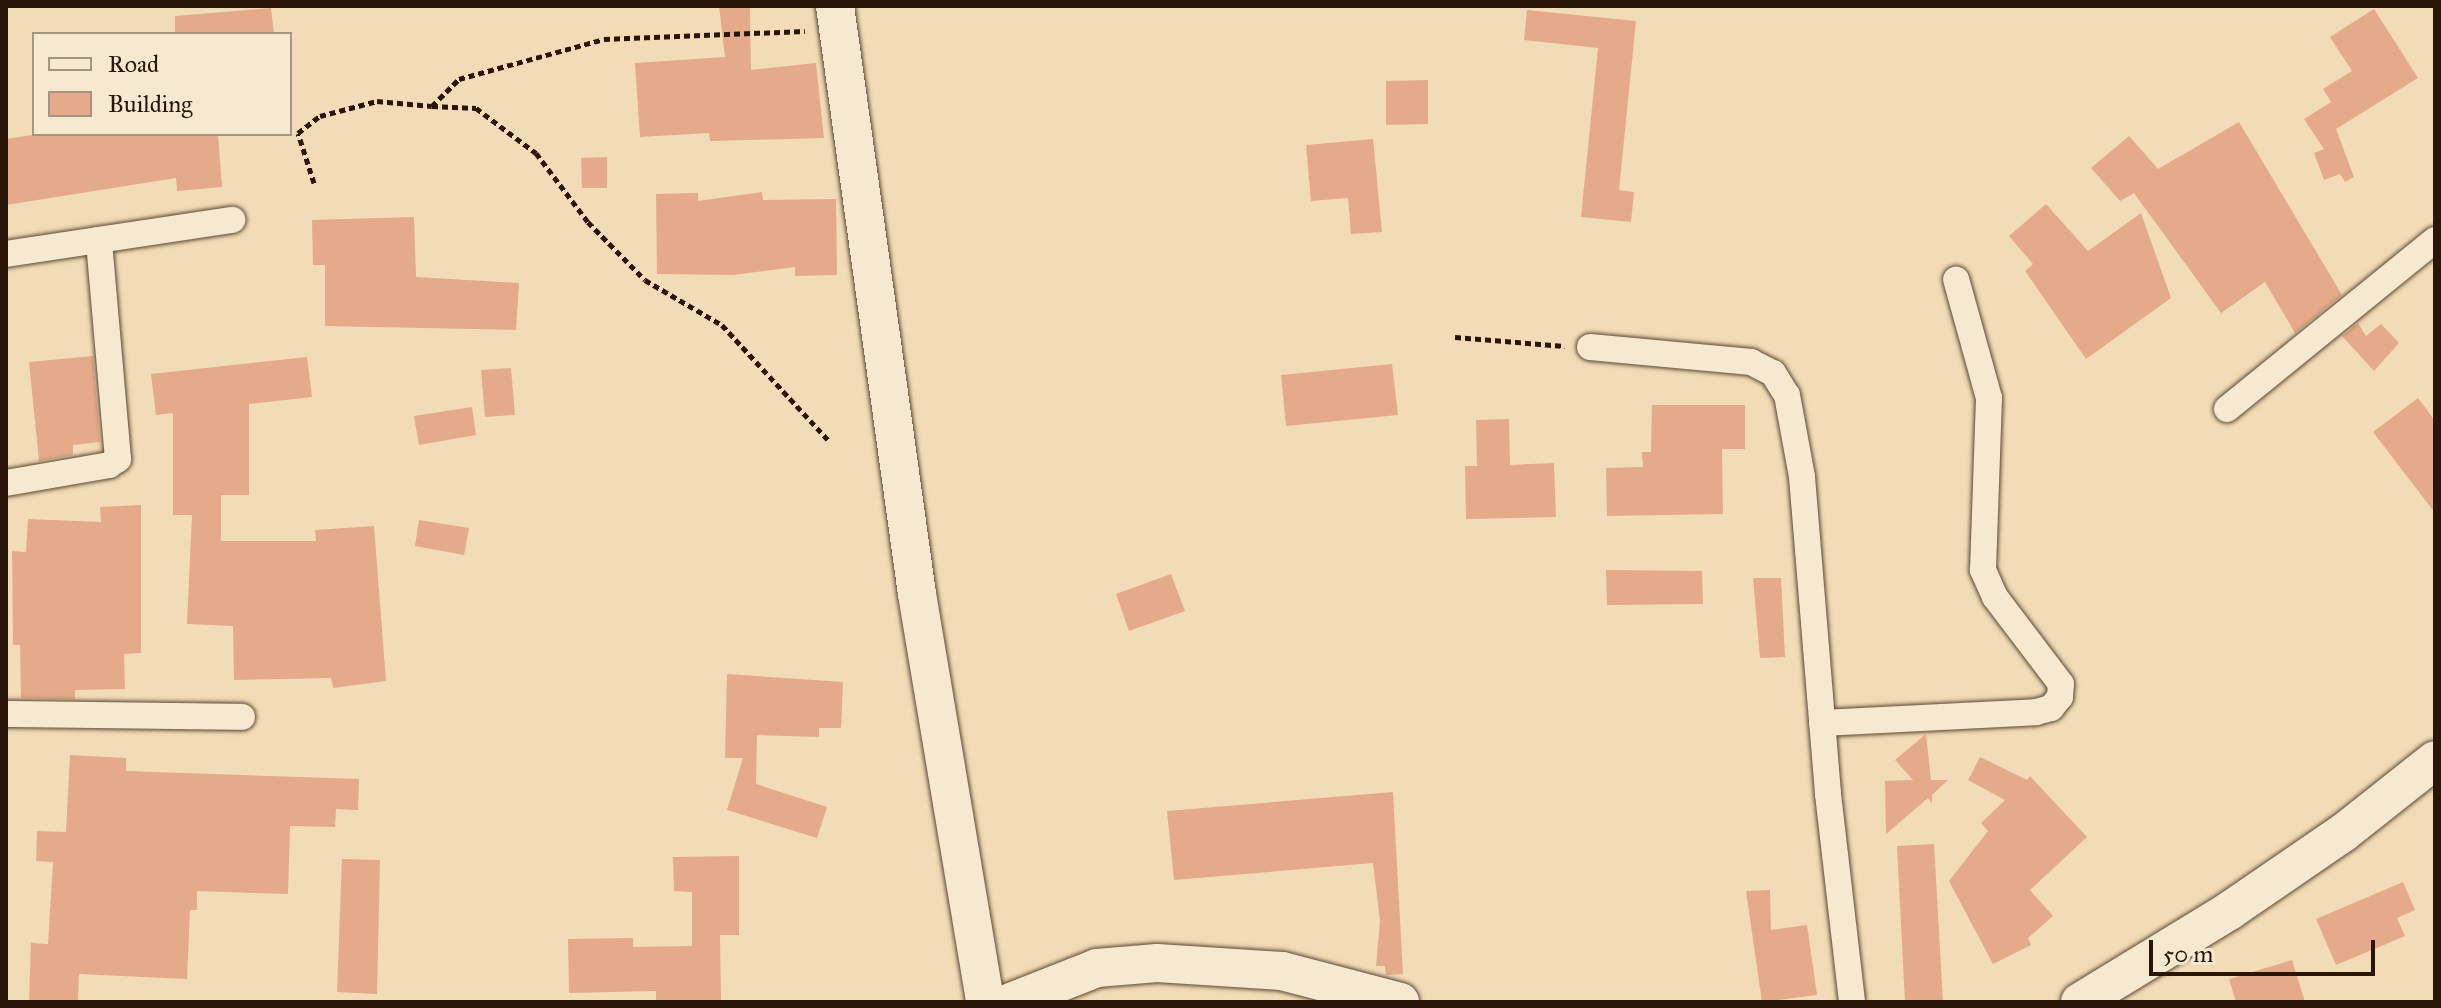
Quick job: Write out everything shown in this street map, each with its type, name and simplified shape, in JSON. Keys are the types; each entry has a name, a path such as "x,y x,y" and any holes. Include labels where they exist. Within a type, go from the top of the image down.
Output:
{"street":[{"path":"836,18 915,578 985,1002"},
{"path":"6,254 232,220"},
{"path":"6,483 109,465 118,459 99,240"},
{"path":"2227,409 2435,240"},
{"path":"1822,723 2036,712 2051,708 2060,697 2061,684 1995,597 1983,570 1989,398 1956,279"},
{"path":"1590,347 1751,362 1773,373 1787,395 1802,477 1822,723 1852,1002"},
{"path":"6,714 242,717"},
{"path":"2080,1002 2229,911 2343,833 2435,760"},
{"path":"1011,1002 1097,968 1169,963 1282,971 1400,1002"}],"path":[{"path":"432,106 459,79 604,39 836,18"},
{"path":"314,183 298,133 320,116 377,101 476,108 536,153 588,222 645,280 722,325 828,440"},
{"path":"1455,337 1590,347"}],"building":[{"path":"719,6 750,6 751,70 816,63 824,138 710,141 709,133 640,137 635,63 725,57"},
{"path":"271,8 274,32 175,32 175,16"},
{"path":"2374,9 2418,78 2336,129 2354,177 2345,182 2340,174 2324,180 2314,153 2324,149 2304,119 2331,102 2323,89 2352,71 2330,37"},
{"path":"1527,10 1636,21 1619,190 1634,192 1631,222 1581,217 1598,48 1524,40"},
{"path":"1428,80 1428,124 1386,125 1386,81"},
{"path":"2239,122 2342,295 2295,333 2265,282 2221,313 2134,193 2120,201 2091,168 2129,136 2158,169"},
{"path":"32,135 218,136 222,187 177,191 176,178 6,205 6,139"},
{"path":"1373,139 1382,232 1351,234 1348,198 1311,201 1306,145"},
{"path":"607,157 607,188 582,188 581,158"},
{"path":"762,192 763,200 836,199 837,275 795,276 795,267 733,275 657,274 656,194 698,193 698,201"},
{"path":"2046,204 2088,251 2141,213 2171,298 2086,359 2025,271 2033,264 2009,236"},
{"path":"414,217 416,277 519,283 516,330 325,326 325,265 313,265 312,220"},
{"path":"2358,323 2366,336 2381,324 2399,343 2374,371 2342,336"},
{"path":"93,356 100,442 73,445 73,455 39,461 29,362"},
{"path":"307,357 312,397 249,404 249,495 221,495 221,541 316,541 315,530 374,526 386,681 333,688 331,678 234,680 233,626 187,624 192,515 173,515 173,413 156,415 151,374"},
{"path":"1392,364 1398,415 1286,426 1281,375"},
{"path":"511,368 515,415 485,417 481,370"},
{"path":"2418,398 2435,421 2435,513 2373,432"},
{"path":"1652,405 1745,405 1745,449 1722,449 1723,514 1607,516 1606,468 1643,467 1642,452 1651,452"},
{"path":"472,407 476,435 419,445 414,416"},
{"path":"1509,419 1510,465 1554,463 1556,517 1466,519 1465,466 1477,466 1476,420"},
{"path":"141,505 141,653 124,654 125,689 75,690 75,699 21,698 20,645 13,645 12,551 26,552 28,519 101,522 100,507"},
{"path":"419,520 469,528 464,555 415,546"},
{"path":"1606,570 1702,571 1703,604 1607,605"},
{"path":"1171,574 1185,611 1129,631 1116,594"},
{"path":"1753,578 1781,578 1785,657 1760,658"},
{"path":"727,674 843,682 841,728 819,728 819,737 757,735 756,784 827,807 817,838 727,810 743,758 725,758"},
{"path":"1926,734 1931,780 1948,780 1932,795 1932,803 1928,798 1886,834 1885,781 1913,780 1895,760"},
{"path":"70,755 126,758 126,771 359,779 358,810 336,809 335,827 290,826 288,894 197,891 197,910 190,910 187,979 79,974 78,1002 29,1001 31,943 48,944 53,862 36,861 37,831 66,832"},
{"path":"1980,757 2027,780 2030,776 2087,837 2030,890 2053,916 2028,938 2031,945 1993,964 1949,881 1988,831 1981,823 2005,800 1968,780"},
{"path":"1393,792 1403,974 1386,975 1385,966 1376,966 1380,921 1373,863 1174,880 1167,811"},
{"path":"1934,844 1943,1002 1905,1002 1897,846"},
{"path":"739,856 739,935 720,935 721,1000 656,1001 656,991 569,993 568,939 633,938 633,947 692,946 692,892 674,891 673,857"},
{"path":"342,859 380,860 377,994 337,992"},
{"path":"2403,882 2415,910 2397,918 2405,936 2336,965 2316,919"},
{"path":"1770,890 1771,930 1807,925 1817,995 1762,1002 1746,891"},
{"path":"2292,960 2305,1002 2236,1002 2229,979"}]}
